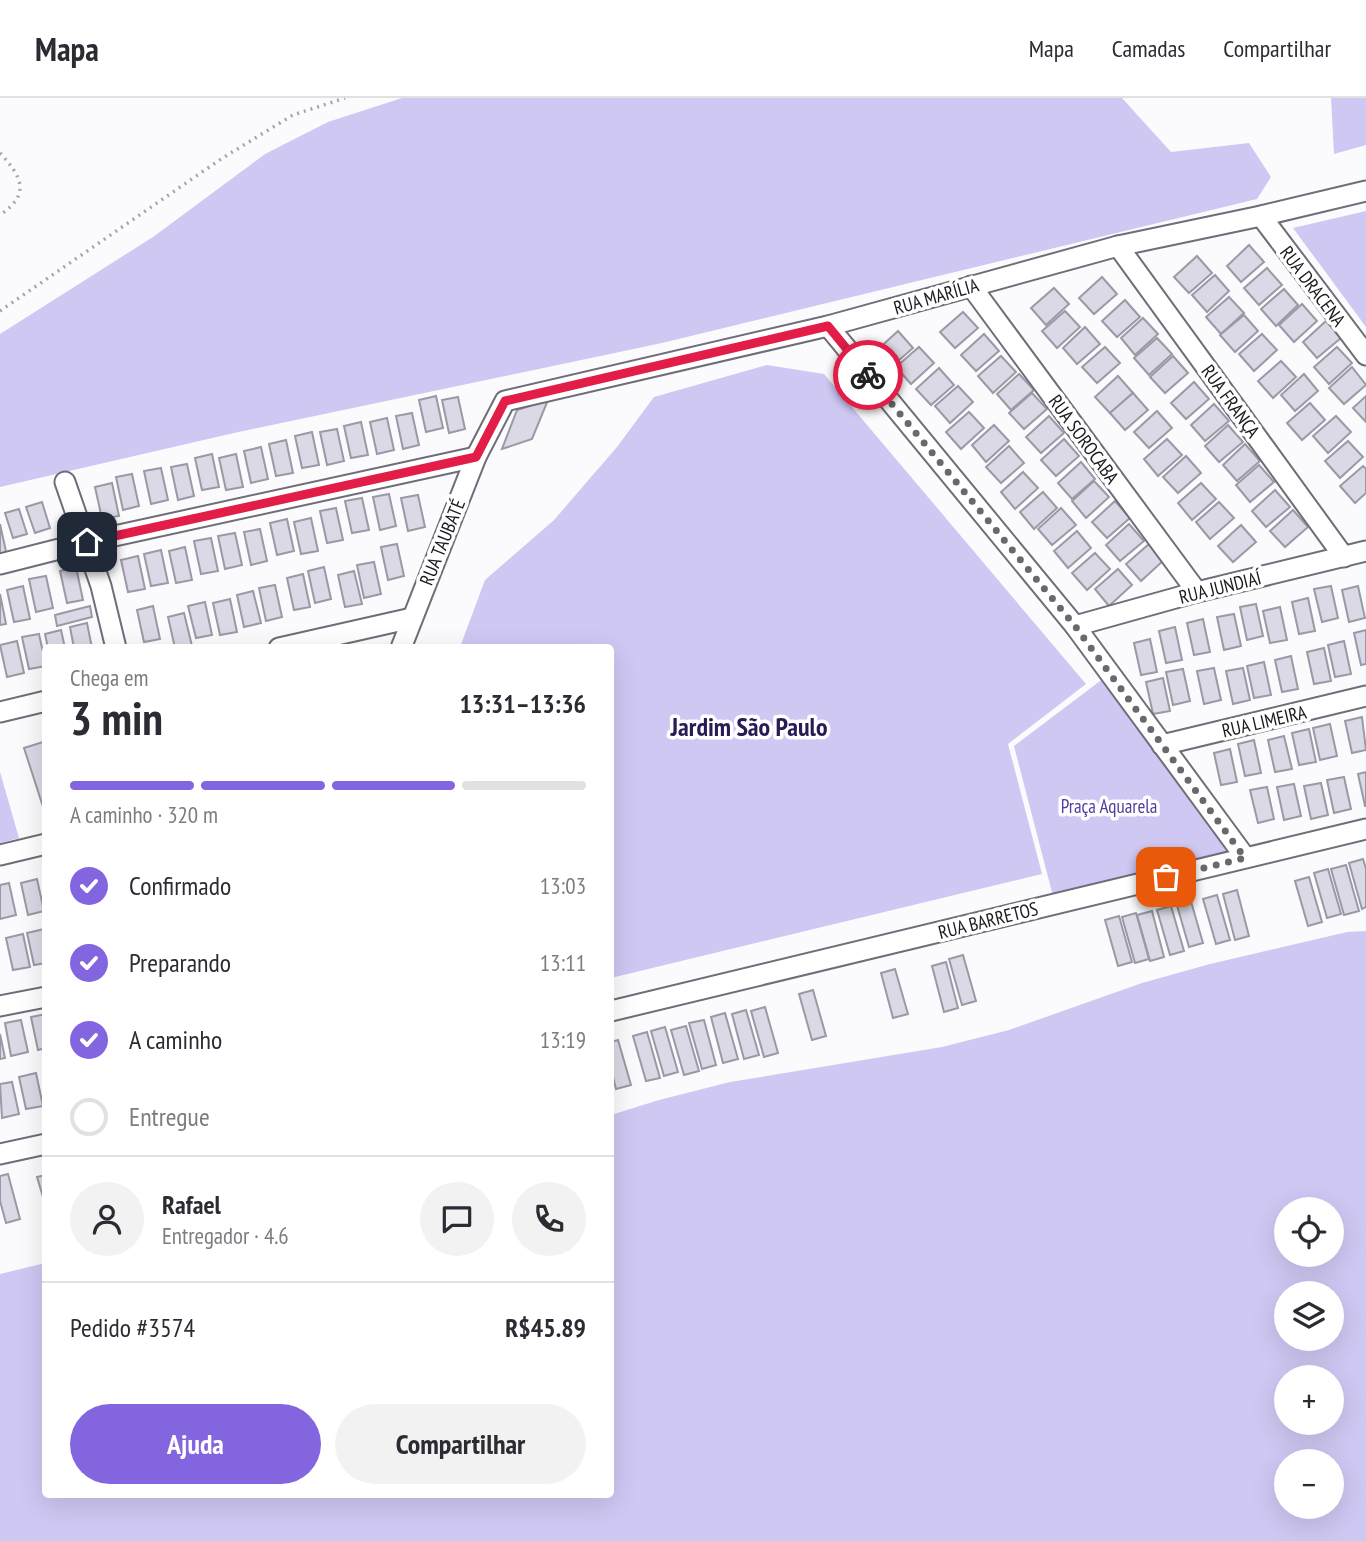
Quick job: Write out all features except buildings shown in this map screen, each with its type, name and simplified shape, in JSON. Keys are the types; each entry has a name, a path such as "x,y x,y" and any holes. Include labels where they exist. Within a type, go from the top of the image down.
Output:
{"street":[{"name":"RUA MARÍLIA","path":"505,401 828,326 1118,246 1366,191"},
{"name":"RUA DRACENA","path":"1261,216 1366,355"},
{"name":"RUA FRANÇA","path":"1118,246 1344,557"},
{"name":"RUA SOROCABA","path":"971,286 1197,592"},
{"path":"828,326 1075,626 1245,858"},
{"name":"RUA TAUBATÉ","path":"402,644 476,457 505,401"},
{"path":"0,564 87,542 476,457"},
{"path":"65,482 101,586 115,644"},
{"name":"RUA JUNDIAÍ","path":"1075,626 1197,592 1366,551"},
{"path":"297,644 412,618"},
{"name":"RUA LIMEIRA","path":"1162,745 1366,696"},
{"path":"0,712 42,702"},
{"name":"RUA BARRETOS","path":"614,1010 1366,829"},
{"path":"0,855 42,845"},
{"path":"0,1006 42,998"},
{"path":"0,1154 42,1145"}],"path":[{"path":"0,311 221,159 293,115 345,98"},
{"path":"0,153 18,177 21,188 18,198 0,215"}],"green space":[{"path":"402,98 1122,98 1171,152 1249,143 1271,177 1257,199 662,343 234,433 0,487 0,334 153,237 265,154 328,122"},
{"path":"1331,98 1366,98 1366,145 1334,154"},
{"path":"1366,211 1366,327 1293,228"},
{"path":"767,365 824,374 1086,684 1008,744 1042,874 614,977 614,644 461,644 485,580 554,520 617,447 654,397"},
{"name":"Praça Aquarela","path":"1108,675 1241,856 1054,900 1014,746"},
{"path":"0,772 19,838 0,843"},
{"path":"1366,931 1366,1541 0,1541 0,1274 42,1264 42,1498 614,1498 614,1114 730,1082 942,1047 1009,1030 1142,983 1347,932"}],"way so far":[{"path":"868,375 1075,626 1245,858 1166,877"}],"district":[{"name":"Jardim São Paulo","path":"749,727"}],"route":[{"path":"87,542 476,457 505,401 828,326 868,375"}]}
